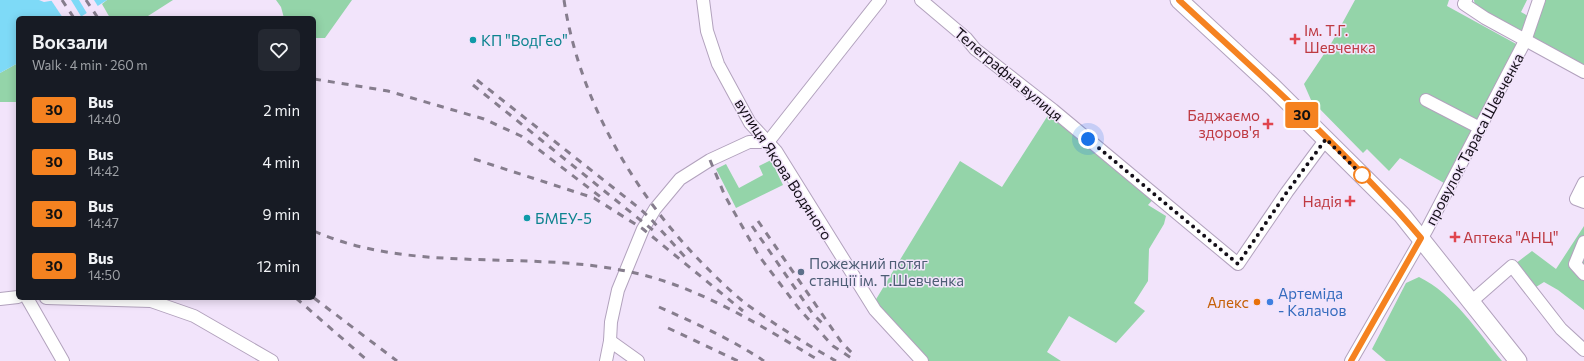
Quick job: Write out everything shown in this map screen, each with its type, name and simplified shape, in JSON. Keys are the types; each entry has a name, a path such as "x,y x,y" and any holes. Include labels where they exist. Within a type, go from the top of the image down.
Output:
{"main road":[{"path":"1179,0 1326,139 1402,215 1472,301 1518,361"}],"street":[{"name":"вулиця Якова Водяного","path":"703,0 707,31 718,64 750,123 768,142 875,310 922,361"},
{"path":"606,361 610,341 611,322 618,290 645,223 680,179 710,160 749,142 768,142 880,0"},
{"name":"Телеграфна вулиця","path":"921,0 966,38 975,49 1053,110 1238,264 1287,192 1326,139"},
{"path":"1466,0 1464,4 1485,18 1584,72"},
{"name":"провулок Тараса Шевченка","path":"1351,361 1421,238 1480,128 1525,41 1539,0"},
{"path":"1426,100 1480,128"},
{"path":"1580,200 1584,183"},
{"path":"1584,242 1575,264 1584,274"},
{"path":"1472,301 1512,266 1561,329 1584,350"},
{"path":"0,298 16,297"},
{"path":"28,300 64,361"},
{"path":"117,300 152,301 194,316 272,361"},
{"path":"610,341 638,361"}],"green space":[{"path":"107,0 173,0 148,16 109,16 102,4"},
{"path":"276,0 352,0 325,38 316,38 316,16 283,16 281,7"},
{"path":"1355,0 1449,0 1447,6 1518,45 1444,183 1400,158 1389,171 1367,149 1363,153 1311,100 1304,84 1332,42"},
{"path":"1474,0 1527,0 1521,12 1537,21 1545,0 1584,0 1584,72 1475,6"},
{"path":"16,64 16,102 0,102 0,73"},
{"path":"1052,109 1156,196 1148,205 1166,216 1164,224 1149,249 1148,281 1134,303 1145,311 1116,343 1069,316 1047,352 1061,361 922,361 875,301 960,161 1002,187"},
{"path":"771,160 783,185 736,208 716,169 726,164 739,188 763,175 759,166"},
{"path":"1584,226 1584,310 1558,290 1544,282 1536,287 1515,264 1532,251 1556,269"},
{"path":"1419,277 1432,284 1465,314 1502,361 1386,361 1372,349 1406,283"}],"water":[{"path":"0,0 39,0 44,2 56,0 107,0 82,16 16,16 16,64 0,73"}],"pier":[{"path":"51,0 71,0 81,16 62,16"},
{"path":"79,0 94,0 99,8 88,15"}],"railway":[{"path":"62,0 73,16"},
{"path":"86,0 97,16"},
{"path":"564,0 571,37 582,74 596,109 613,143 655,208 704,265 737,296 781,328 836,361"},
{"path":"316,79 388,91 484,119 521,136 602,198"},
{"path":"477,80 639,208 686,258"},
{"path":"473,85 654,231"},
{"path":"474,159 594,198 643,229 743,311"},
{"path":"710,160 725,196 759,256 800,310 833,346 856,361"},
{"path":"758,221 842,343 852,353"},
{"path":"752,226 813,314 825,326"},
{"path":"316,232 351,244 389,252 428,257 587,265 652,277 678,286 726,307 774,333 820,361"},
{"path":"298,300 368,361"},
{"path":"316,300 397,361"},
{"path":"659,307 726,338 764,361"},
{"path":"668,328 738,361"}],"bus line":[{"name":"30","path":"1179,0 1273,87 1326,139 1402,215 1421,238 1351,361"}],"place":[{"name":"Ім. Т.Г. Шевченка","path":"1295,39"},
{"name":"КП \"ВодГео\"","path":"473,40"},
{"name":"Баджаємо здоров'я","path":"1268,124"},
{"name":"Надія","path":"1350,201"},
{"name":"БМЕУ-5","path":"527,218"},
{"name":"Аптека \"АНЦ\"","path":"1455,237"},
{"name":"Пожежний потяг станції ім. Т.Шевченка","path":"801,272"},
{"name":"Алекс","path":"1257,302"},
{"name":"Артеміда - Калачов","path":"1270,302"}],"route":[{"path":"1088,139 1238,264 1287,192 1326,139 1363,176 1362,175"}]}
